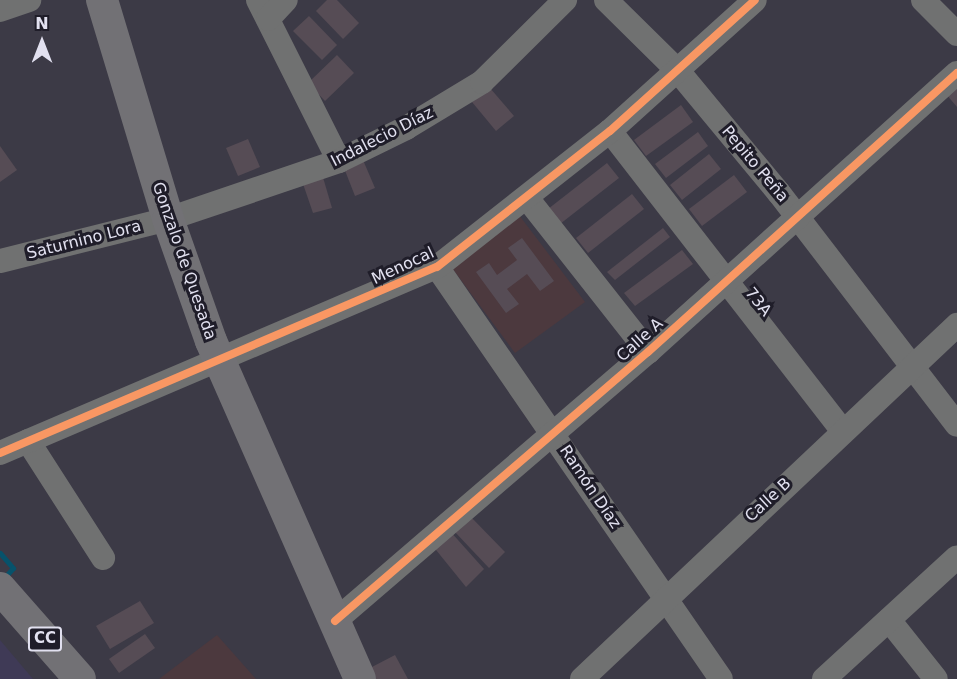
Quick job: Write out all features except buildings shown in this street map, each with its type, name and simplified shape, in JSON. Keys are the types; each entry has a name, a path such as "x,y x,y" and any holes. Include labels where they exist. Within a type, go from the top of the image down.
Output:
{"main road":[{"name":"Gonzalo de Quesada","path":"102,0 168,219 220,362 360,679"},
{"name":"CC","path":"5,593 80,679"}],"street":[{"path":"0,10 29,0"},
{"path":"286,0 263,10 339,161"},
{"name":"Indalecio Díaz","path":"168,219 339,161 406,128 482,82 565,0"},
{"name":"Pepito Peña","path":"606,0 678,71 798,216 957,424"},
{"name":"Menocal","path":"0,453 220,362 437,267 610,131 755,0"},
{"path":"923,0 957,34"},
{"name":"Calle A","path":"335,621 648,352 957,73"},
{"name":"73A","path":"610,131 842,430"},
{"path":"527,198 648,352"},
{"name":"Saturnino Lora","path":"2,255 168,219"},
{"name":"Ramón Díaz","path":"437,267 554,433 721,679"},
{"name":"Calle B","path":"582,679 664,597 957,325"},
{"path":"28,441 103,558"},
{"path":"824,679 957,556"},
{"path":"889,620 936,679"}],"shaded area":[{"path":"519,215 585,302 515,353 452,268"},
{"path":"217,635 256,679 159,679"},
{"path":"0,640 33,679 0,679"}],"waterway":[{"path":"0,553 13,568 3,579"}],"cycle path":[{"path":"0,453 437,267 610,131 755,0"},
{"path":"335,621 648,352 957,73"}]}
